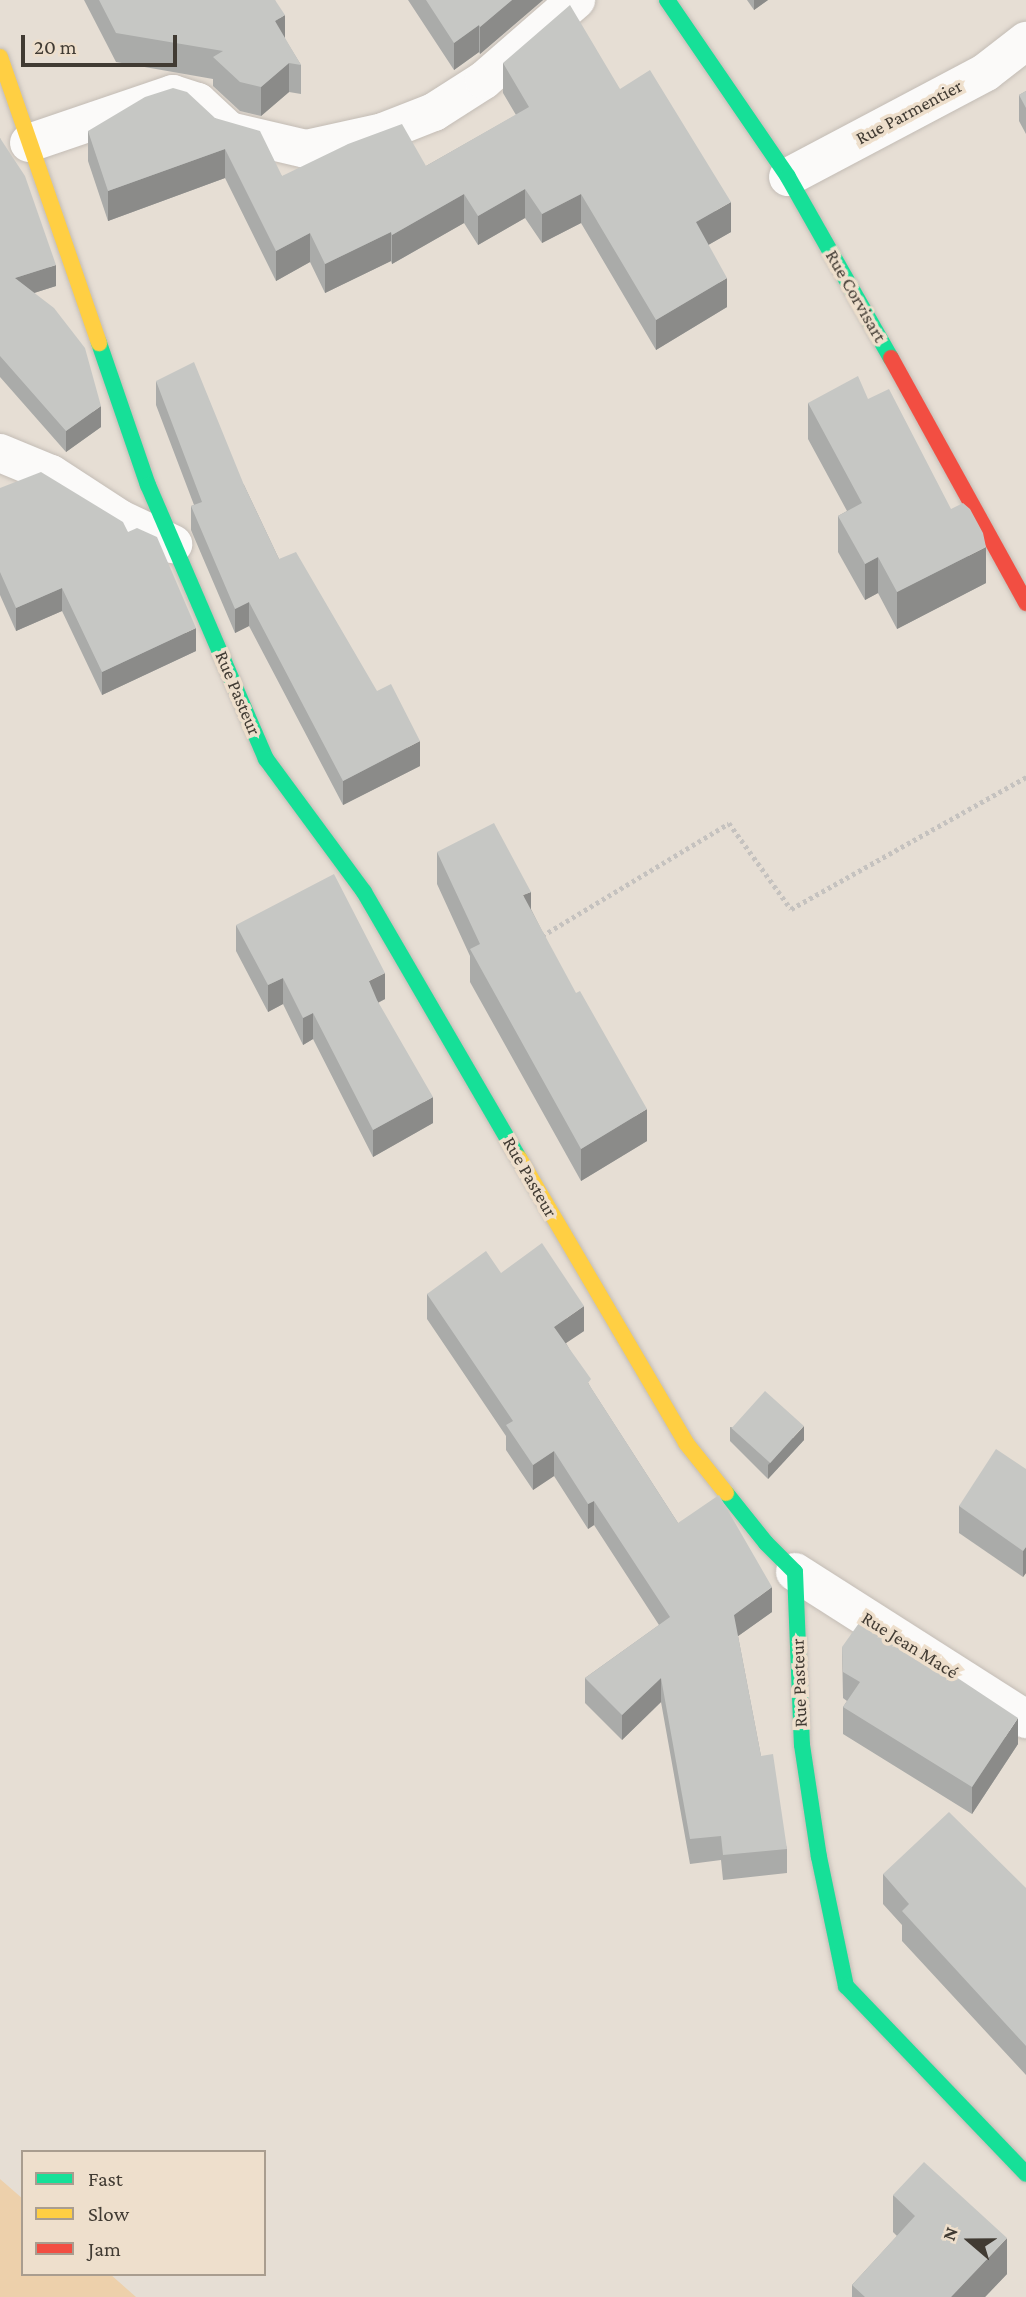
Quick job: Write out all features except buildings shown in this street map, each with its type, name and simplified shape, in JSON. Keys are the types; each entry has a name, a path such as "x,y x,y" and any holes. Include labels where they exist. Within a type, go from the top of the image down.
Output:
{"street":[{"path":"29,143 173,94 198,102 229,131 306,149 383,132 434,112 484,80 576,0"},
{"name":"Rue Corvisart","path":"667,0 788,177 937,438 1026,603"},
{"name":"Rue Parmentier","path":"788,177 986,72 1026,41"},
{"name":"Rue Pasteur","path":"0,57 148,485 266,759 364,892 686,1443 766,1543 795,1572 802,1745 820,1857 846,1986 1026,2174"},
{"path":"0,453 51,474 120,519 173,544"},
{"name":"Rue Jean Macé","path":"795,1572 1026,1719"}],"path":[{"path":"533,941 729,823 791,909 1026,777"}],"shaded area":[{"path":"0,2179 21,2197 21,2276 112,2276 136,2297 0,2297"}],"traffic: fast":[{"path":"667,0 788,177 891,358"},
{"path":"99,343 148,485 266,759 364,892 519,1158"},
{"path":"726,1493 766,1543 795,1572 802,1745 819,1857 846,1986 1026,2174"}],"traffic: slow":[{"path":"0,57 99,343"},
{"path":"519,1158 686,1443 726,1493"}],"traffic: jam":[{"path":"891,358 1026,603"}]}
